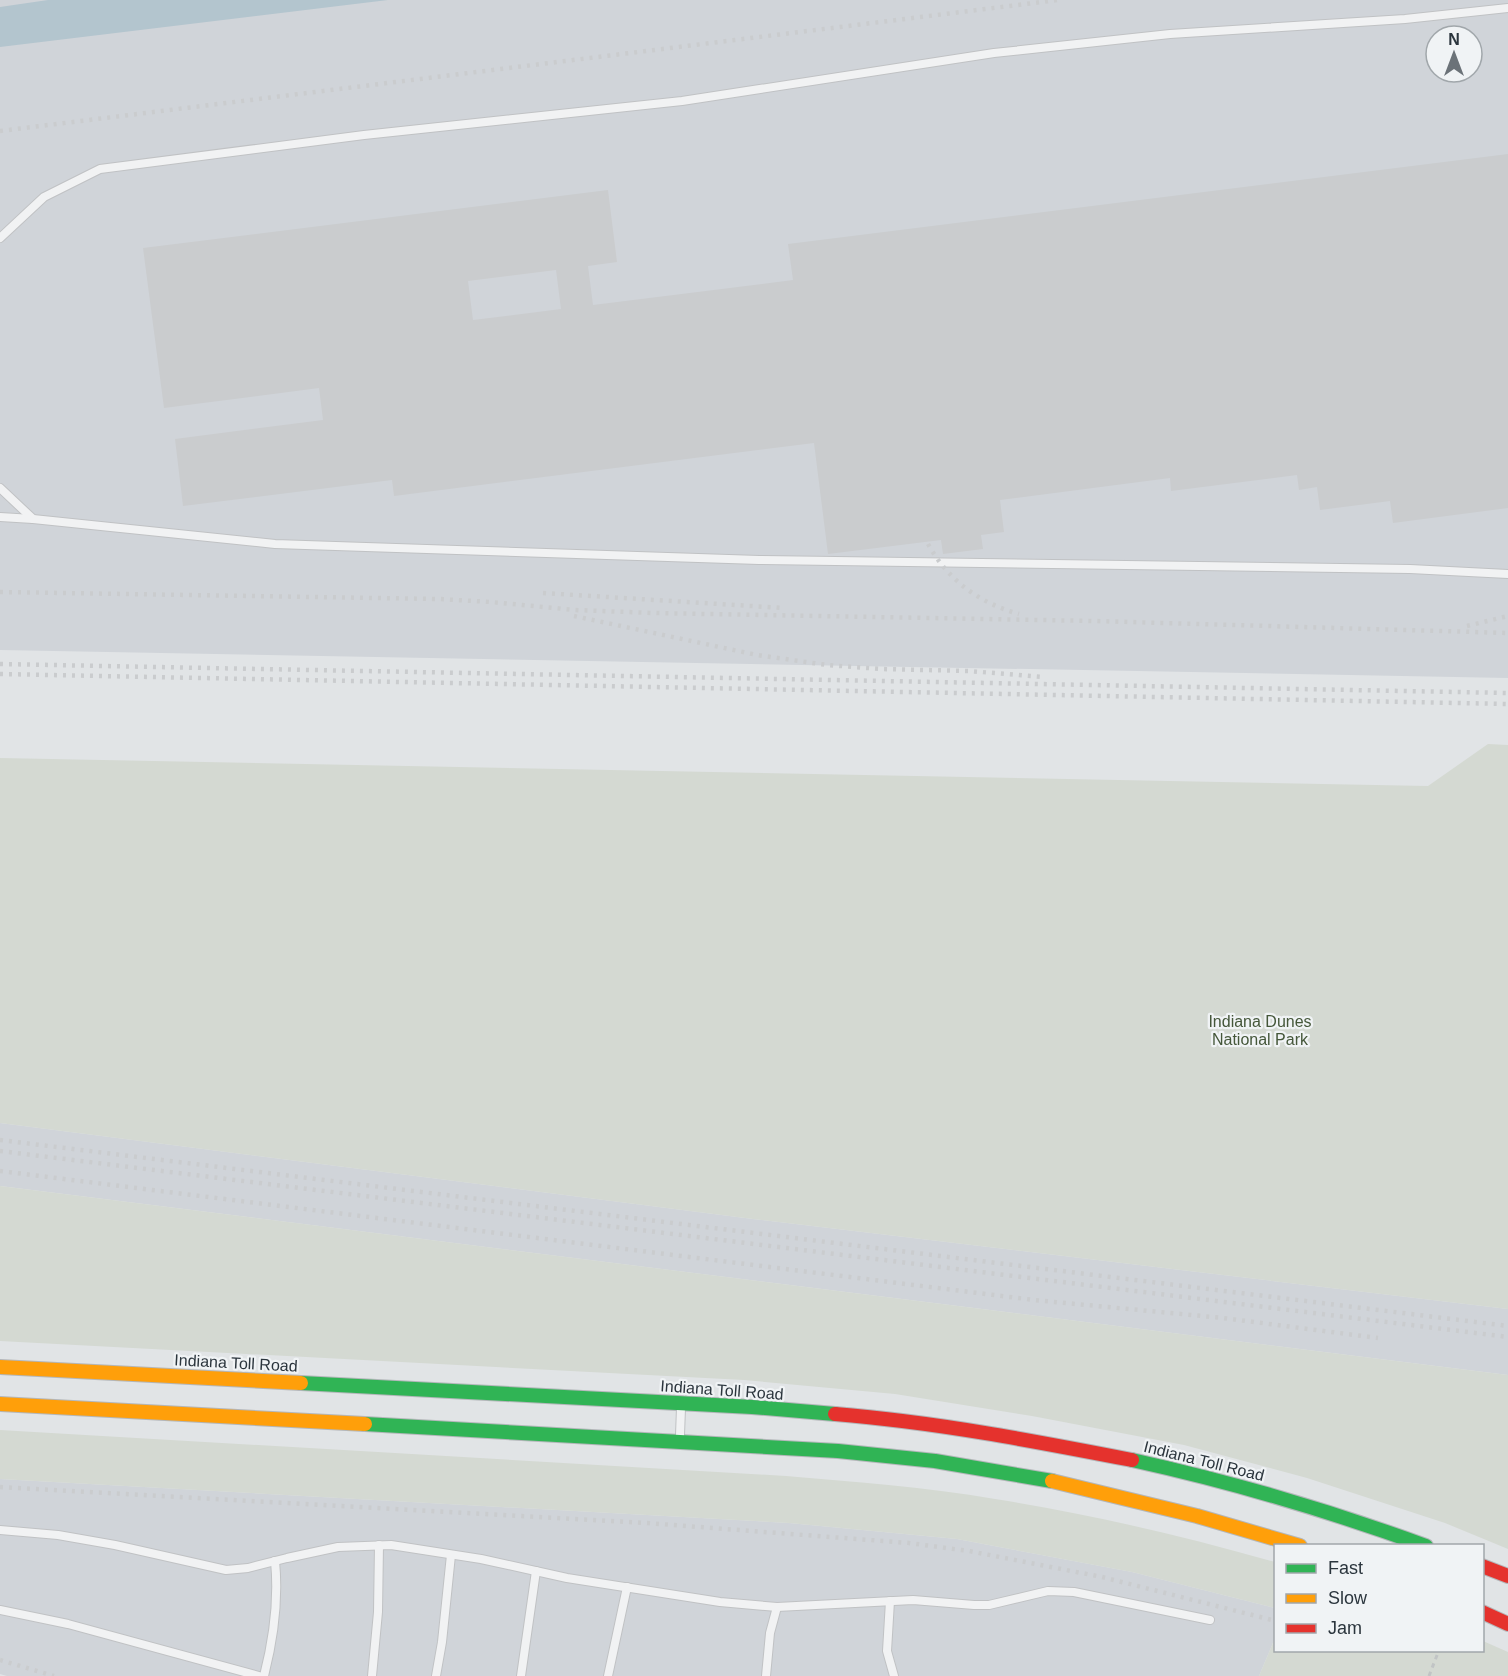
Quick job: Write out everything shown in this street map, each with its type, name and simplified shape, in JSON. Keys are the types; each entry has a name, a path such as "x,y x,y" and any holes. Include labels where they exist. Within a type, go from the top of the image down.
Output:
{"highway":[{"name":"Indiana Toll Road","path":"0,1366 681,1404 885,1418 1033,1441 1134,1460 1243,1486 1358,1521 1423,1544"},
{"path":"0,1404 883,1455 1015,1474 1128,1497 1233,1524 1297,1544"},
{"path":"1484,1567 1508,1576"},
{"path":"1484,1613 1508,1623"}],"lane":[{"path":"0,238 44,197 100,169 364,135 682,101 993,53 1170,34 1405,19 1508,8"},
{"path":"0,488 33,519"},
{"path":"0,517 275,544 407,550 759,560 1399,569 1508,574"},
{"path":"679,1442 681,1404"},
{"path":"0,1530 58,1535 115,1545 226,1570 248,1568 338,1547 391,1545 720,1602 777,1607 914,1600 989,1605 1048,1591 1074,1592 1110,1598 1210,1620"},
{"path":"372,1676 378,1612 379,1545"},
{"path":"436,1676 452,1555"},
{"path":"264,1676 278,1602 275,1561"},
{"path":"521,1676 536,1571"},
{"path":"608,1676 627,1587"},
{"path":"890,1601 887,1651 894,1676"},
{"path":"766,1676 770,1633 777,1607"},
{"path":"0,1610 68,1624 259,1676"}],"path":[{"path":"1429,1676 1437,1652"}],"shaded area":[{"path":"0,0 1508,0 1508,678 0,650"},
{"path":"48,0 388,0 0,47 0,7"},
{"path":"0,1123 753,1219 1508,1309 1508,1375 0,1186"},
{"path":"0,1479 789,1523 957,1539 1132,1572 1274,1608 1274,1640 1259,1676 7,1676 0,1674"}],"green space":[{"name":"Indiana Dunes National Park","path":"1488,744 1508,745 1508,1309 753,1219 0,1123 0,758 1428,786"},
{"path":"0,1186 1508,1375 1508,1549 1445,1523 1307,1478 1184,1445 1032,1416 895,1394 744,1380 0,1341"},
{"path":"0,1430 786,1476 891,1485 1031,1505 1101,1519 1274,1562 1274,1608 1132,1572 957,1539 789,1523 0,1479"},
{"path":"1274,1640 1274,1652 1484,1652 1484,1641 1508,1652 1508,1676 1259,1676"}],"building":[{"path":"1508,154 1508,508 1393,523 1390,501 1320,510 1317,487 1299,490 1297,475 1171,491 1170,478 1000,500 1004,532 981,535 983,549 943,554 941,540 828,554 814,443 394,496 392,480 183,506 175,439 323,420 319,388 164,408 143,248 608,190 617,262 588,266 593,305 793,280 788,244","holes":["556,270 561,309 473,320 468,281"]}],"railway":[{"path":"0,131 1058,0"},
{"path":"928,544 945,569 966,588 978,597 1019,614"},
{"path":"0,592 439,599 575,610 653,613 1095,621 1508,633"},
{"path":"543,593 783,608"},
{"path":"574,616 757,655 827,665 969,671 1043,677"},
{"path":"1467,626 1508,616"},
{"path":"0,664 1508,693"},
{"path":"0,674 1508,704"},
{"path":"0,1140 1508,1326"},
{"path":"0,1151 1508,1337"},
{"path":"0,1171 1034,1300 1223,1318 1378,1338"},
{"path":"0,1487 647,1523 909,1543 969,1551 1102,1577 1274,1620"},
{"path":"0,1660 54,1676"}],"traffic: fast":[{"path":"301,1383 752,1407 835,1414"},
{"path":"365,1424 838,1451 935,1461 1052,1481"},
{"path":"1132,1460 1280,1498 1420,1544"}],"traffic: slow":[{"path":"0,1367 301,1383"},
{"path":"0,1404 365,1424"},
{"path":"1052,1481 1197,1516 1293,1544"}],"traffic: jam":[{"path":"835,1414 947,1427 1132,1460"},
{"path":"1484,1567 1508,1576"},
{"path":"1484,1613 1508,1624"}]}
